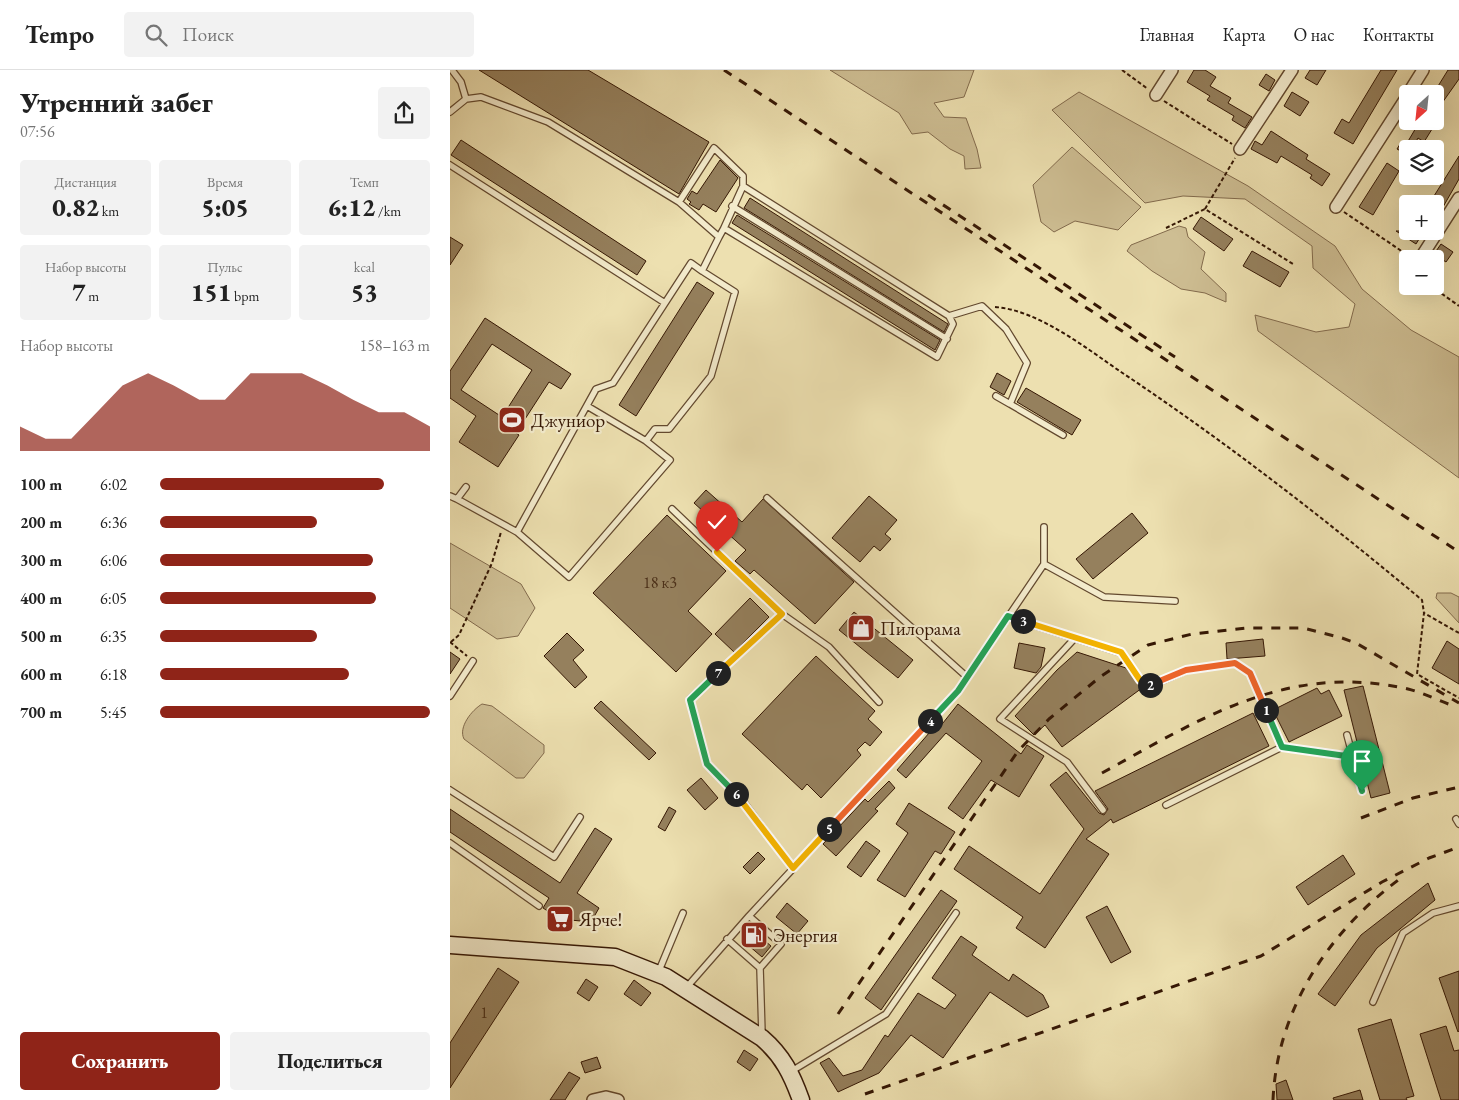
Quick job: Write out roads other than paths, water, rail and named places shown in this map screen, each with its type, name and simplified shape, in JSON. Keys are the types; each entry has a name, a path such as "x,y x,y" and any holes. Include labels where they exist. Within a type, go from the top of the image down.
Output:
{"main road":[{"path":"450,945 615,957 658,973 686,988 762,1038 783,1060 801,1100"}],"street":[{"path":"1156,95 1172,70"},
{"path":"1240,149 1292,70"},
{"path":"1414,85 1423,70"},
{"path":"1336,207 1399,108"},
{"path":"1426,250 1459,198"},
{"path":"593,1100 606,1097 618,1100"}],"lane":[{"path":"452,70 461,82 466,99"},
{"path":"450,110 466,99 481,97 548,122 679,202 719,237"},
{"path":"679,202 714,148 743,176 743,186 702,271"},
{"path":"450,165 665,303"},
{"path":"724,228 937,357 954,324 949,316 743,186"},
{"path":"732,206 947,339"},
{"path":"517,532 596,389 613,383 691,263 735,292 711,376 669,429 655,429 646,441"},
{"path":"949,316 982,306 1006,329 1028,363 1010,404"},
{"path":"996,396 1063,435"},
{"path":"450,496 517,532 569,577 670,460 646,441 587,406"},
{"path":"457,499 466,487"},
{"path":"768,498 967,678"},
{"path":"672,509 782,614 829,647 879,702"},
{"path":"686,988 727,939 958,691 1044,564 1044,527"},
{"path":"1044,564 1104,597 1175,601"},
{"path":"782,614 690,700 707,764 742,800 793,868"},
{"path":"1008,616 1121,652 1140,680 1150,686 1186,670 1235,663 1250,673 1282,747"},
{"path":"1076,638 1000,719 1067,762 1103,810"},
{"path":"450,696 473,661"},
{"path":"1347,735 1362,791"},
{"path":"1166,805 1282,747 1353,757"},
{"path":"450,790 554,857 580,816"},
{"path":"450,843 539,906"},
{"path":"1373,1002 1403,933 1433,913 1459,906"},
{"path":"658,973 683,913"},
{"path":"790,1072 886,1014 956,913"},
{"path":"749,916 780,944 760,968 762,1038"},
{"path":"727,939 760,968"}],"railway":[{"path":"724,70 1459,552"},
{"path":"928,195 1175,357"},
{"path":"838,1014 1018,751 1049,719 1100,677 1148,645 1192,634 1246,628 1303,628 1356,643 1459,703"},
{"path":"1102,773 1211,715 1248,700 1285,689 1324,683 1364,683 1408,689 1454,706"},
{"path":"1361,818 1413,798 1459,787"},
{"path":"865,1094 1261,956 1382,882 1429,858 1459,847"},
{"path":"1273,1100 1277,1067 1285,1034 1296,1004 1312,975 1330,948 1351,922 1401,878"}],"place":[{"name":"Джуниор","path":"512,420"},
{"name":"Пилорама","path":"861,628"},
{"name":"Ярче!","path":"560,919"},
{"name":"Энергия","path":"754,935"}]}
